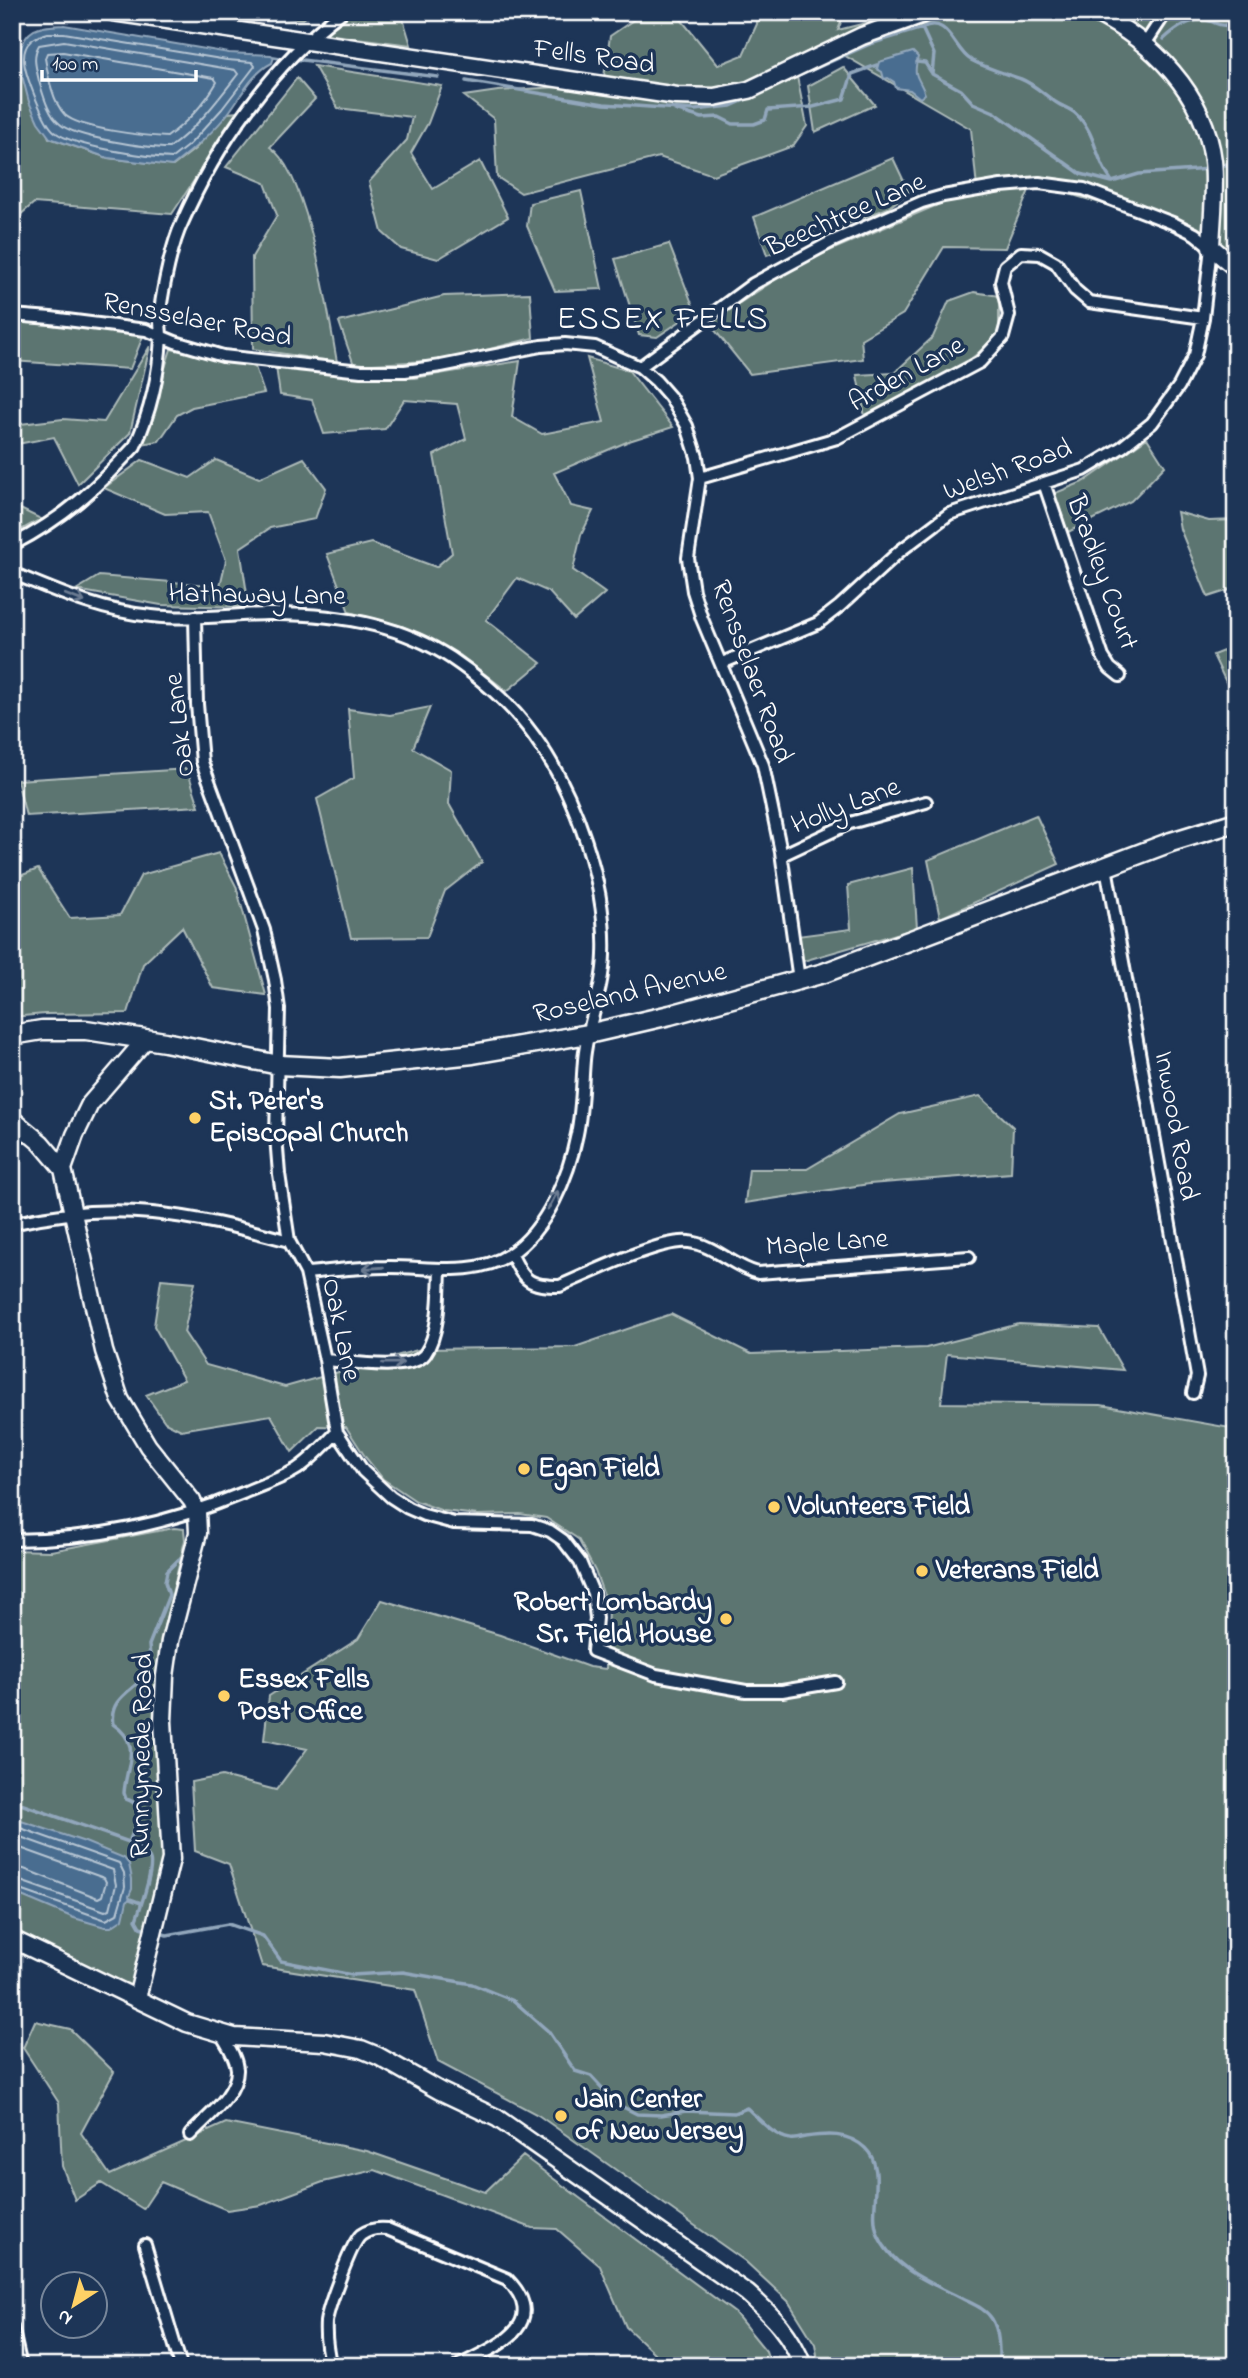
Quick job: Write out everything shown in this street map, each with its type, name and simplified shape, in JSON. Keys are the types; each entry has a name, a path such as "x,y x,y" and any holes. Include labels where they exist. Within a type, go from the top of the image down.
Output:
{"main road":[{"name":"Roseland Avenue","path":"12,1035 64,1029 111,1033 279,1065 340,1068 473,1054 588,1034 670,1015 824,973 1171,842 1236,822"}],"street":[{"name":"Fells Road","path":"113,12 302,46 706,98 749,90 862,36 929,12"},
{"path":"12,545 53,523 76,505 135,446 158,371 160,311 180,225 225,144 282,66 342,12"},
{"path":"1094,12 1145,44 1181,83 1192,102 1209,141 1213,167 1211,247 1236,268"},
{"path":"1145,44 1166,12"},
{"name":"Beechtree Lane","path":"639,367 753,284 831,242 922,201 943,196 1001,186 1039,183 1084,190 1175,224 1195,234 1211,247"},
{"name":"Welsh Road","path":"722,663 818,623 900,551 949,514 1084,470 1122,447 1152,424 1179,386 1195,355 1203,318 1211,247"},
{"name":"Arden Lane","path":"700,478 837,438 980,362 1003,337 1009,315 1001,282 1005,266 1021,253 1040,254 1056,263 1075,290 1089,302 1203,318"},
{"name":"Rensselaer Road","path":"12,316 146,330 223,356 361,371 442,366 541,346 565,344 595,347 639,367 656,381 670,397 687,426 697,457 700,478 688,558 693,591 702,619 763,765 782,855 799,980"},
{"name":"Bradley Court","path":"1044,483 1103,657 1119,676"},
{"name":"Hathaway Lane","path":"12,573 100,608 152,616 308,615 382,626 429,645 451,658 491,689 518,716 540,745 586,841 603,918 604,956 602,978 588,1034 578,1133 571,1156 556,1196 538,1225 511,1253"},
{"name":"Oak Lane","path":"195,617 197,704 202,762 267,944 279,1009 276,1136 289,1241 306,1273 337,1432 343,1445 363,1471 391,1497 424,1515 454,1523 532,1525 550,1531 563,1540 580,1562 593,1593 596,1618 593,1651 656,1675 746,1691 782,1691 836,1682"},
{"name":"Holly Lane","path":"782,855 850,823 926,802"},
{"name":"Inwood Road","path":"1106,867 1197,1376 1193,1393"},
{"path":"63,1169 90,1104 146,1039"},
{"path":"12,1119 41,1143 63,1169 104,1351 120,1399 137,1430 181,1484 197,1512"},
{"path":"12,1224 74,1214 123,1210 172,1214 231,1225 289,1241"},
{"name":"Maple Lane","path":"511,1253 522,1276 535,1285 544,1286 560,1286 667,1243 689,1242 714,1250 743,1269 758,1273 969,1257"},
{"path":"306,1273 384,1267 469,1268 493,1262 511,1253"},
{"path":"325,1360 400,1364 425,1354 438,1315 440,1269"},
{"path":"12,1540 130,1530 197,1512 288,1474 305,1463 337,1432"},
{"name":"Runnymede Road","path":"137,1998 172,1848 163,1721 166,1668 170,1641 198,1533 197,1512"},
{"path":"12,1939 187,2023 221,2034 266,2040 324,2042 361,2049 497,2118 747,2293 773,2315 786,2332 803,2366"},
{"path":"190,2135 234,2085 237,2070 234,2056 221,2034"},
{"path":"331,2366 326,2344 327,2319 354,2242 368,2230 378,2228 507,2279 519,2295 522,2311 514,2334 502,2345 458,2366"},
{"path":"145,2245 181,2366"},
{"path":"12,2327 21,2366"}],"green space":[{"path":"188,12 313,12 303,19"},
{"path":"353,12 401,12 411,45 325,34"},
{"path":"645,12 675,12 718,65 743,55 757,24 754,12 845,12 838,30 909,12 1236,12 1236,277 1182,227 1032,183 1005,248 944,247 903,314 861,339 863,359 750,374 709,323 801,263 977,188 971,129 833,49 795,67 807,126 793,146 713,175 659,157 521,193 497,177 494,119 464,96 603,84 610,36"},
{"path":"12,62 19,64 49,138 108,158 173,166 195,149 228,113 239,112 172,214 34,203 12,222"},
{"path":"314,66 442,86 428,123 411,153 433,189 480,161 508,217 438,259 401,249 382,232 369,182 407,140 412,117 338,108"},
{"path":"843,67 875,105 815,132 808,86"},
{"path":"297,78 315,99 270,147 284,162 306,214 315,246 337,362 253,349 252,257 277,215 265,183 226,167"},
{"path":"893,158 909,192 888,208 767,255 754,217"},
{"path":"581,191 602,289 555,291 527,226 530,203"},
{"path":"669,244 695,311 657,337 639,335 615,259"},
{"path":"974,292 999,296 999,336 956,371 865,417 857,375 894,373 933,337 949,301"},
{"path":"530,293 533,338 446,360 354,365 339,322 444,296"},
{"path":"12,320 143,336 130,369 12,361"},
{"path":"150,346 130,433 78,484 54,437 12,445 12,425 63,419 104,422"},
{"path":"171,349 255,367 264,393 192,407 177,415 159,441 141,444"},
{"path":"587,358 629,371 673,427 629,441 554,473 571,506 593,511 581,535 573,570 605,593 574,620 549,592 517,578 486,620 541,663 507,691 460,655 402,626 349,612 327,554 371,543 436,567 452,553 434,455 466,439 457,404 404,400 385,429 324,434 312,400 280,395 276,367 372,377 414,378 520,361 512,417 542,434 604,422"},
{"path":"1147,438 1165,466 1131,501 1068,532 1053,494 1085,481"},
{"path":"304,458 326,488 315,519 270,528 240,548 249,607 161,605 76,590 99,576 220,586 226,560 208,512 165,514 104,488 142,460 190,478 216,460 259,478"},
{"path":"12,505 41,519 12,535"},
{"path":"1177,512 1209,521 1236,520 1236,588 1208,597 1180,529"},
{"path":"1236,646 1236,703 1213,655"},
{"path":"430,707 413,748 451,770 449,804 482,862 445,891 427,937 351,938 317,799 354,778 348,709 390,715"},
{"path":"187,769 199,806 26,816 17,780"},
{"path":"1036,815 1059,864 940,918 928,860"},
{"path":"219,853 236,886 266,995 213,988 182,927 143,964 128,1013 12,1017 12,879 38,869 70,918 120,915 141,875"},
{"path":"913,868 917,928 800,962 797,936 851,929 848,885"},
{"path":"980,1096 1013,1127 1011,1173 869,1184 745,1203 749,1169 807,1169 900,1114"},
{"path":"161,1279 195,1282 184,1332 206,1365 285,1387 421,1349 575,1347 671,1314 751,1354 926,1348 1019,1324 1099,1328 1123,1370 947,1354 941,1403 1101,1405 1236,1429 1236,2366 849,2366 840,2360 828,2366 819,2366 815,2344 788,2301 745,2261 538,2115 438,2062 415,1990 262,1966 229,1864 195,1851 191,1782 222,1776 276,1790 307,1749 264,1740 269,1696 358,1639 382,1600 500,1635 589,1667 606,1669 608,1607 595,1571 578,1539 546,1518 520,1514 478,1515 443,1511 416,1501 383,1479 346,1427 319,1426 292,1452 271,1415 181,1430 165,1422 146,1395 184,1380 154,1326"},
{"path":"174,1528 184,1529 185,1540 160,1644 154,1704 164,1847 159,1885 134,1989 12,1929 12,1550 51,1551"},
{"path":"35,2021 70,2029 114,2072 81,2133 110,2175 226,2123 367,2151 485,2192 523,2156 735,2313 766,2351 771,2366 668,2366 626,2327 600,2266 557,2229 532,2228 375,2170 323,2182 261,2205 227,2210 161,2182 143,2209 101,2183 75,2200 62,2166 59,2103 23,2048"}],"water":[{"path":"64,25 229,53 274,57 272,63 253,78 216,127 172,166 108,158 50,138 38,122 29,102 19,64 12,62 12,52 19,52 26,37 35,29"},
{"path":"913,52 918,57 916,73 925,94 920,98 910,90 896,88 894,82 888,78 884,79 882,72 877,69 879,62"},
{"path":"12,1818 124,1858 129,1864 132,1889 123,1919 111,1927 105,1927 74,1918 12,1892"}],"waterway":[{"path":"1164,39 1185,24 1197,20 1226,25 1236,38"},
{"path":"922,28 931,25 944,29 971,60 1026,81 1074,112 1088,130 1111,180"},
{"path":"466,81 604,104 695,110 731,106 870,44 922,28 934,54 932,74 961,90 973,103 994,112 1081,174 1112,182 1139,174 1210,169"},
{"path":"274,57 286,59"},
{"path":"294,59 438,77"},
{"path":"917,62 925,63 931,72"},
{"path":"675,110 702,118 719,117 733,124 754,124 765,120 768,110 813,107 844,99 852,74 877,65"},
{"path":"1217,168 1236,161"},
{"path":"129,1842 138,1811 137,1806 126,1799 124,1793 130,1747 128,1740 113,1724 113,1714 119,1700 151,1669 149,1645 169,1595 165,1582 167,1571 179,1559"},
{"path":"12,1801 129,1842 144,1851 151,1865 136,1920 140,1927 149,1930"},
{"path":"130,1899 141,1903"},
{"path":"156,1932 167,1935 228,1924 263,1936 281,1961 352,1975 403,1972 472,1984 514,2001 548,2031 575,2071 591,2076 617,2104 637,2114 661,2115 686,2111 734,2113 747,2108 784,2137 793,2139 829,2135 852,2139 865,2148 875,2167 875,2225 884,2247 914,2273 989,2315 998,2336 999,2366"}],"place":[{"name":"St. Peter's Episcopal Church","path":"195,1118"},
{"name":"Egan Field","path":"524,1469"},
{"name":"Volunteers Field","path":"774,1507"},
{"name":"Veterans Field","path":"922,1571"},
{"name":"Robert Lombardy Sr. Field House","path":"726,1619"},
{"name":"Essex Fells Post Office","path":"224,1696"},
{"name":"Jain Center of New Jersey","path":"561,2116"}],"district":[{"name":"ESSEX FELLS","path":"663,320"}]}
